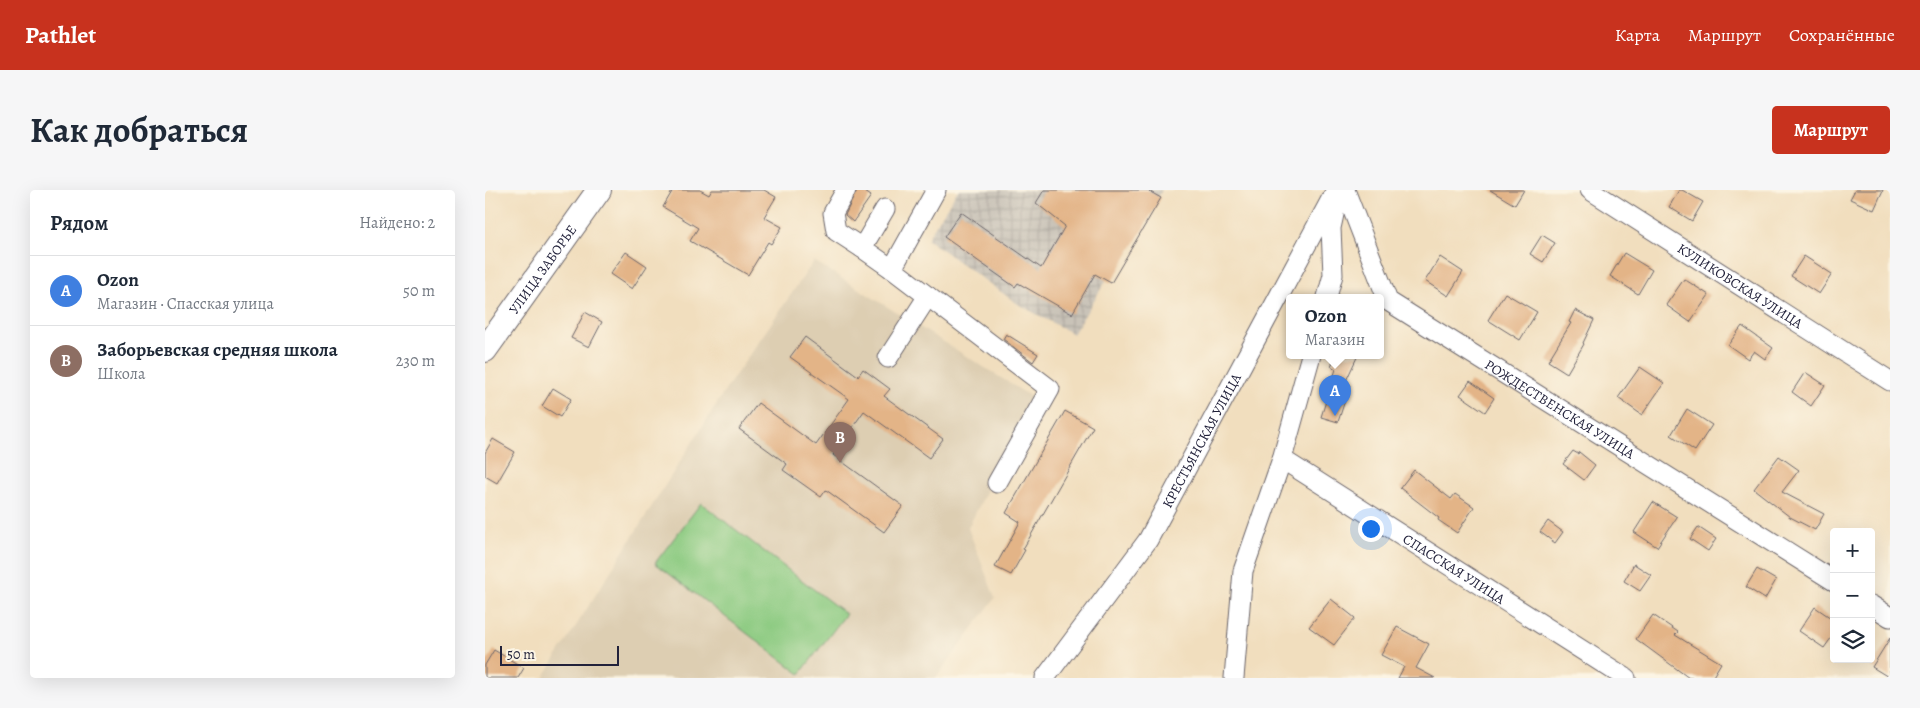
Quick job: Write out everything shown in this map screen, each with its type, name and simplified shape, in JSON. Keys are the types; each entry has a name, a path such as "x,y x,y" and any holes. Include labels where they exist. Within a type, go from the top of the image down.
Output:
{"main road":[{"name":"УЛИЦА ЗАБОРЬЕ","path":"485,350 599,190"}],"street":[{"path":"846,190 833,213 836,231 892,269 1050,389 997,483"},
{"path":"892,269 936,190"},
{"path":"1328,294 1333,275 1331,228 1337,190"},
{"name":"КРЕСТЬЯНСКАЯ УЛИЦА","path":"1045,678 1149,540 1337,190"},
{"name":"РОЖДЕСТВЕНСКАЯ УЛИЦА","path":"1345,190 1388,301 1830,579"},
{"name":"КУЛИКОВСКАЯ УЛИЦА","path":"1590,190 1890,381"},
{"path":"862,248 885,209"},
{"path":"888,358 928,296"},
{"path":"1235,678 1243,571 1282,459 1310,359"},
{"name":"СПАССКАЯ УЛИЦА","path":"1282,459 1626,678"},
{"path":"1875,608 1890,617"}],"shaded area":[{"path":"958,190 1162,190 1073,334 1018,304 927,239"},
{"path":"814,261 1033,398 968,528 995,598 936,678 543,678 728,386"}],"green space":[{"path":"701,503 846,614 800,674 655,563"}],"building":[{"path":"673,190 700,190 709,195 712,190 764,190 776,197 764,217 782,227 771,244 768,242 748,275 690,241 698,228 663,207"},
{"path":"857,190 862,190 871,196 853,222 845,215"},
{"path":"1044,190 1147,190 1161,198 1111,283 1095,274 1072,314 1018,283 1015,287 944,237 961,212 1041,268 1065,226 1036,203"},
{"path":"1490,190 1524,190 1515,205"},
{"path":"1679,190 1703,202 1692,221 1669,207"},
{"path":"1855,190 1883,190 1874,210 1850,199"},
{"path":"1542,235 1555,243 1543,262 1530,254"},
{"path":"626,252 647,266 632,289 610,274"},
{"path":"1624,253 1652,270 1638,294 1610,276"},
{"path":"1804,256 1832,274 1819,294 1791,276"},
{"path":"1440,257 1463,272 1448,296 1425,281"},
{"path":"1684,279 1709,295 1690,322 1666,305"},
{"path":"1505,293 1537,312 1520,340 1488,320"},
{"path":"1575,310 1594,320 1584,344 1567,373 1548,361 1571,323 1569,322"},
{"path":"585,312 602,322 589,347 571,338"},
{"path":"1742,326 1773,348 1765,359 1754,351 1748,359 1728,345"},
{"path":"1006,334 1038,354 1033,362 1003,339"},
{"path":"805,337 858,376 863,369 890,389 884,396 943,439 929,458 864,411 833,455 903,506 884,532 826,490 821,497 783,470 787,464 739,429 758,403 816,445 849,399 790,357"},
{"path":"1334,359 1356,359 1345,383 1350,385 1338,422 1321,417 1336,369 1331,366"},
{"path":"1640,367 1664,383 1642,415 1618,398"},
{"path":"1805,372 1825,385 1811,406 1792,392"},
{"path":"1470,381 1494,398 1485,412 1460,395"},
{"path":"553,388 571,399 560,417 542,406"},
{"path":"1687,409 1712,425 1695,451 1671,435"},
{"path":"1065,411 1093,427 1023,549 1025,550 1011,575 995,567 1020,522 1006,513"},
{"path":"493,439 515,452 497,483 485,476 485,453"},
{"path":"1573,451 1578,454 1579,452 1595,465 1584,480 1563,464"},
{"path":"1779,456 1799,470 1782,492 1824,514 1815,530 1790,517 1754,489"},
{"path":"1414,470 1451,499 1455,494 1474,507 1457,533 1438,520 1439,518 1400,488"},
{"path":"1653,502 1677,517 1657,547 1634,532"},
{"path":"1548,521 1563,532 1555,543 1540,532"},
{"path":"1698,527 1716,539 1708,551 1690,539"},
{"path":"1634,564 1651,575 1640,591 1624,581"},
{"path":"1757,569 1776,580 1765,599 1746,587"},
{"path":"1331,599 1355,618 1334,645 1309,627"},
{"path":"1815,607 1830,617 1830,640 1824,648 1799,631"},
{"path":"1653,615 1678,632 1675,635 1721,663 1712,678 1689,678 1636,639"},
{"path":"1397,627 1429,644 1416,668 1435,678 1398,678 1404,667 1381,655"},
{"path":"1890,638 1890,678 1872,667"},
{"path":"494,650 524,668 518,678 485,678 485,665"}],"place":[{"name":"Ozon","path":"1335,416"},
{"name":"Заборьевская средняя школа","path":"840,463"}]}
